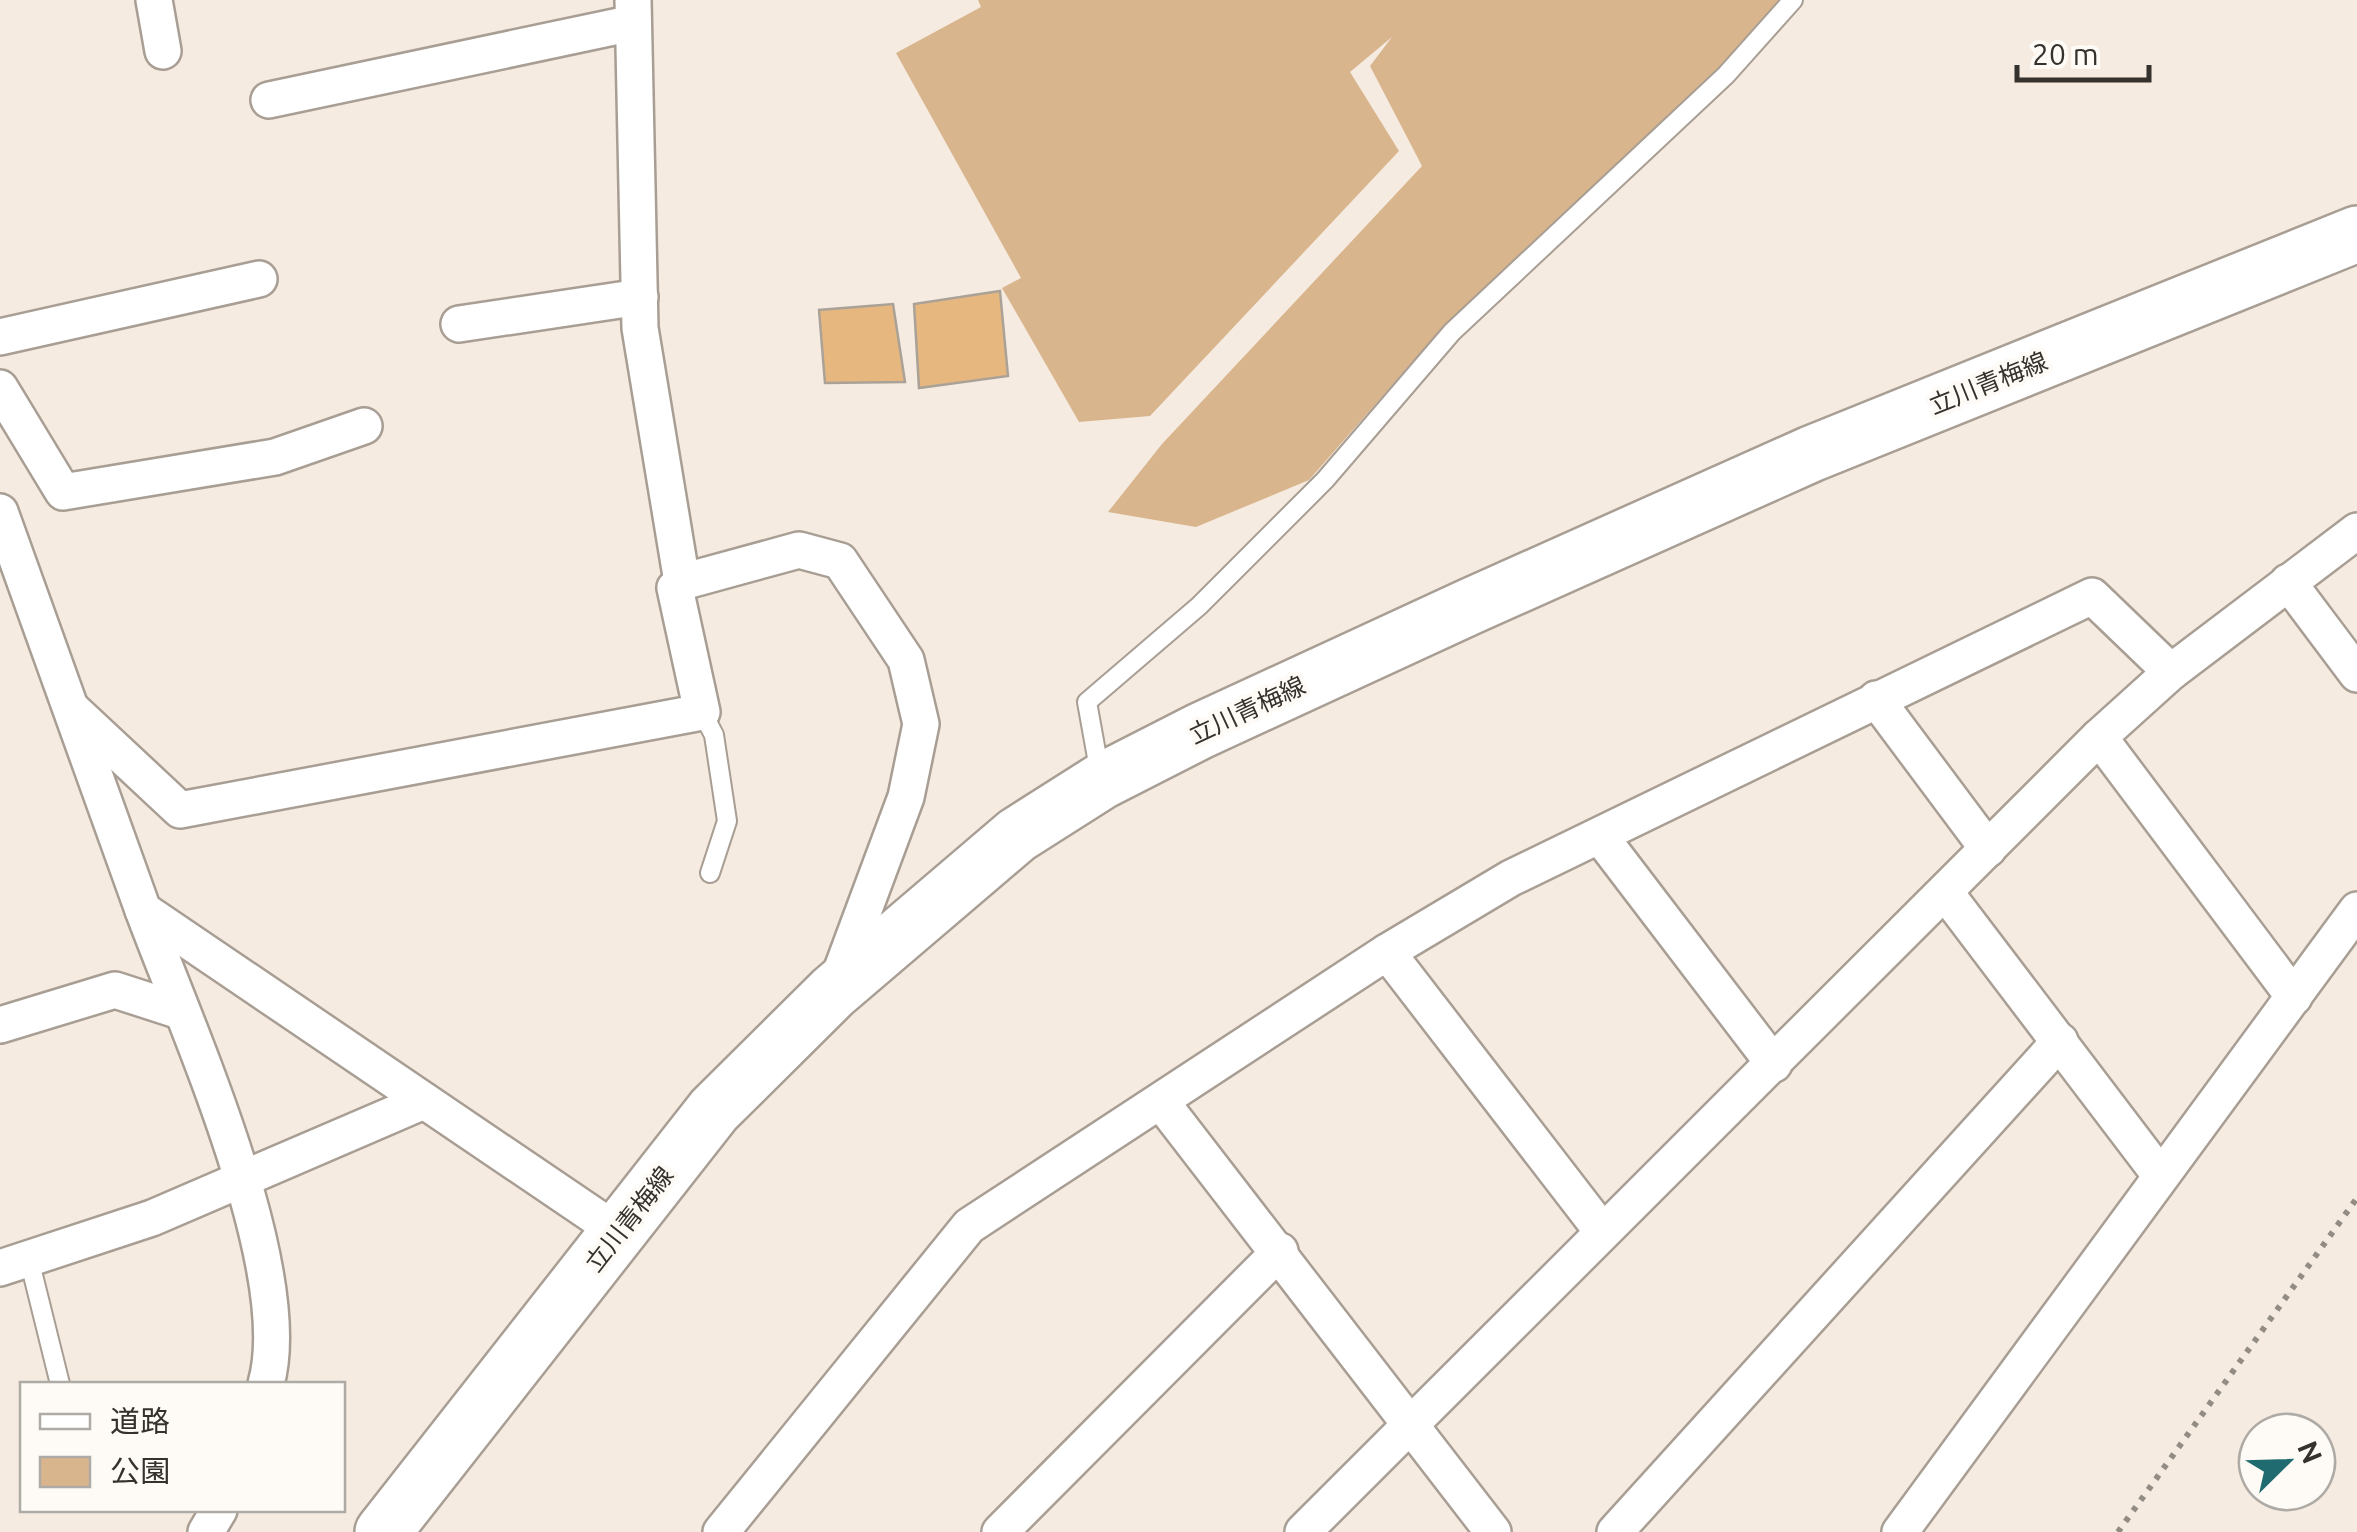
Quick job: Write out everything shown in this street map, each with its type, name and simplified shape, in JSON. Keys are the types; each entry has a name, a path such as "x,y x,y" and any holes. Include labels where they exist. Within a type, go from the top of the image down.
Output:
{"main road":[{"name":"立川青梅線","path":"383,1532 516,1368 714,1110 833,992 1017,835 1102,781 1470,606 1811,454 2357,234"}],"street":[{"path":"154,0 163,51"},
{"path":"269,100 633,12 640,296 653,418 682,582"},
{"path":"0,337 259,279"},
{"path":"459,324 640,296"},
{"path":"0,388 64,492 275,457 364,426"},
{"path":"0,512 243,1177 266,1276 271,1367 267,1382"},
{"path":"1303,1532 2099,737 2171,672 2357,530"},
{"path":"68,705 180,810 702,712 675,588 682,582 799,550 840,561 906,660 921,724 906,798 833,992"},
{"path":"2288,582 2357,674"},
{"path":"721,1532 969,1226 1387,952 1511,878 2092,596 2171,672"},
{"path":"1876,699 1988,848"},
{"path":"2099,737 2294,997"},
{"path":"1600,836 1774,1064"},
{"path":"1945,892 2160,1175"},
{"path":"143,910 618,1232"},
{"path":"1900,1532 2357,910"},
{"path":"1387,952 1602,1231"},
{"path":"0,1025 115,990 180,1011"},
{"path":"1615,1532 2060,1041"},
{"path":"15,1264 152,1218 424,1101"},
{"path":"1162,1103 1280,1251 1492,1532"},
{"path":"1000,1532 1280,1251"}],"lane":[{"path":"1102,781 1088,702 1199,606 1324,480 1452,332 1726,76 1792,0"},
{"path":"702,712 714,735 727,821 710,873"},
{"path":"15,1264 59,1382"}],"path":[{"path":"2118,1532 2357,1198"}],"green space":[{"path":"978,0 1795,0 1444,326 1309,480 1196,527 1108,512 1162,444 1422,166 1370,66 1392,37 1350,72 1399,151 1150,416 1079,422 1002,288 1021,278 896,53 981,7"}],"building":[{"path":"1000,291 1008,376 919,388 914,304"},
{"path":"893,304 905,382 825,383 819,310"}]}
